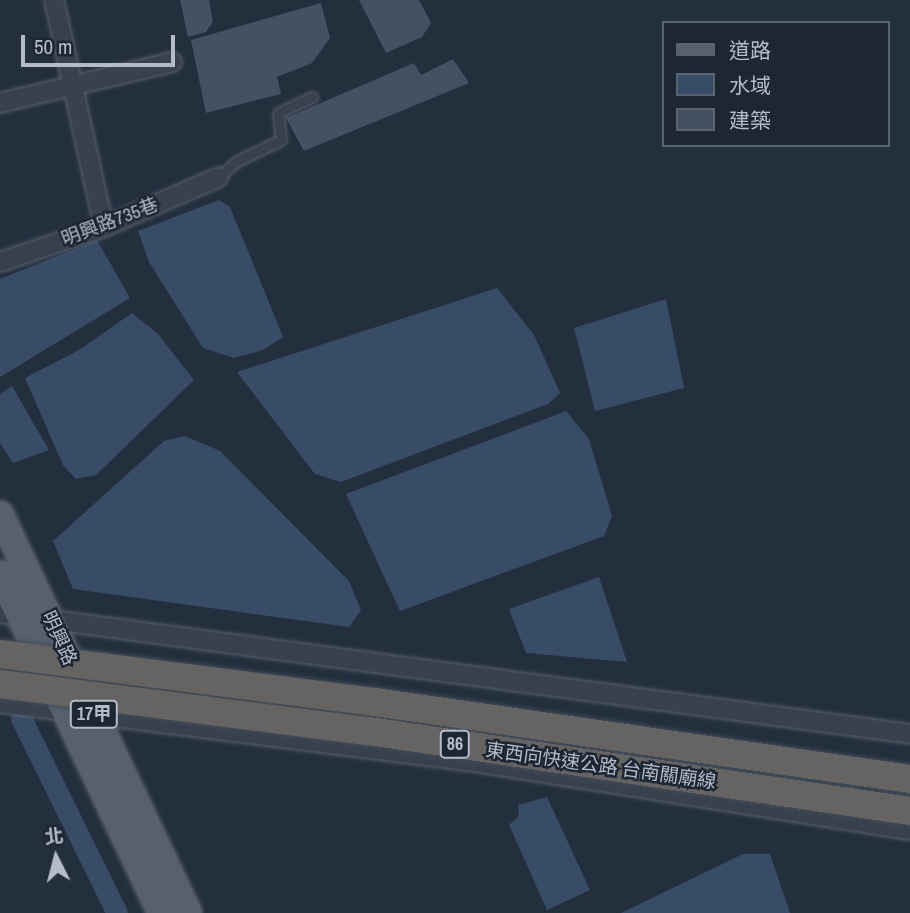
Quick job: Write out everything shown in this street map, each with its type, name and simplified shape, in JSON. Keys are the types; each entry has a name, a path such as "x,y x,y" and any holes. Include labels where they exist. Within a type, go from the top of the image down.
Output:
{"highway":[{"name":"東西向快速公路 台南關廟線","path":"0,654 375,702 910,779"},
{"name":"東西向快速公路 台南關廟線","path":"0,684 369,731 910,811"}],"main road":[{"name":"明興路","path":"0,514 189,913"},
{"name":"明興路","path":"0,574 10,614 67,712 161,913"}],"street":[{"path":"54,0 104,227"},
{"path":"0,103 172,62"},
{"name":"明興路735巷","path":"0,262 104,227 219,177"},
{"path":"10,614 910,734"},
{"path":"0,703 487,764 910,830"}],"lane":[{"path":"219,177 237,161 281,139 278,113 313,97"}],"water":[{"path":"219,200 230,207 283,337 263,350 234,358 203,348 149,262 138,231"},
{"path":"97,240 130,298 0,377 0,279"},
{"path":"497,288 534,335 560,393 548,404 341,482 315,474 237,372"},
{"path":"666,299 684,388 595,411 574,328"},
{"path":"132,313 158,334 194,380 96,475 76,479 63,465 25,378 79,350"},
{"path":"12,386 49,450 13,463 0,443 0,394"},
{"path":"566,411 589,439 612,516 604,536 400,611 346,494"},
{"path":"185,436 220,451 349,581 361,610 349,627 73,589 53,541 164,441"},
{"path":"599,577 627,662 526,653 509,609"},
{"path":"547,797 590,890 547,910 509,825 519,816 518,805"},
{"path":"743,854 770,854 790,913 621,913"}],"building":[{"path":"180,0 209,0 213,22 206,32 188,37"},
{"path":"359,0 419,0 431,23 422,37 386,53"},
{"path":"321,3 330,38 312,63 277,77 281,94 206,113 191,40"},
{"path":"453,59 469,83 304,151 286,118 414,63 421,75"}],"waterway":[{"path":"21,718 117,913"}]}
